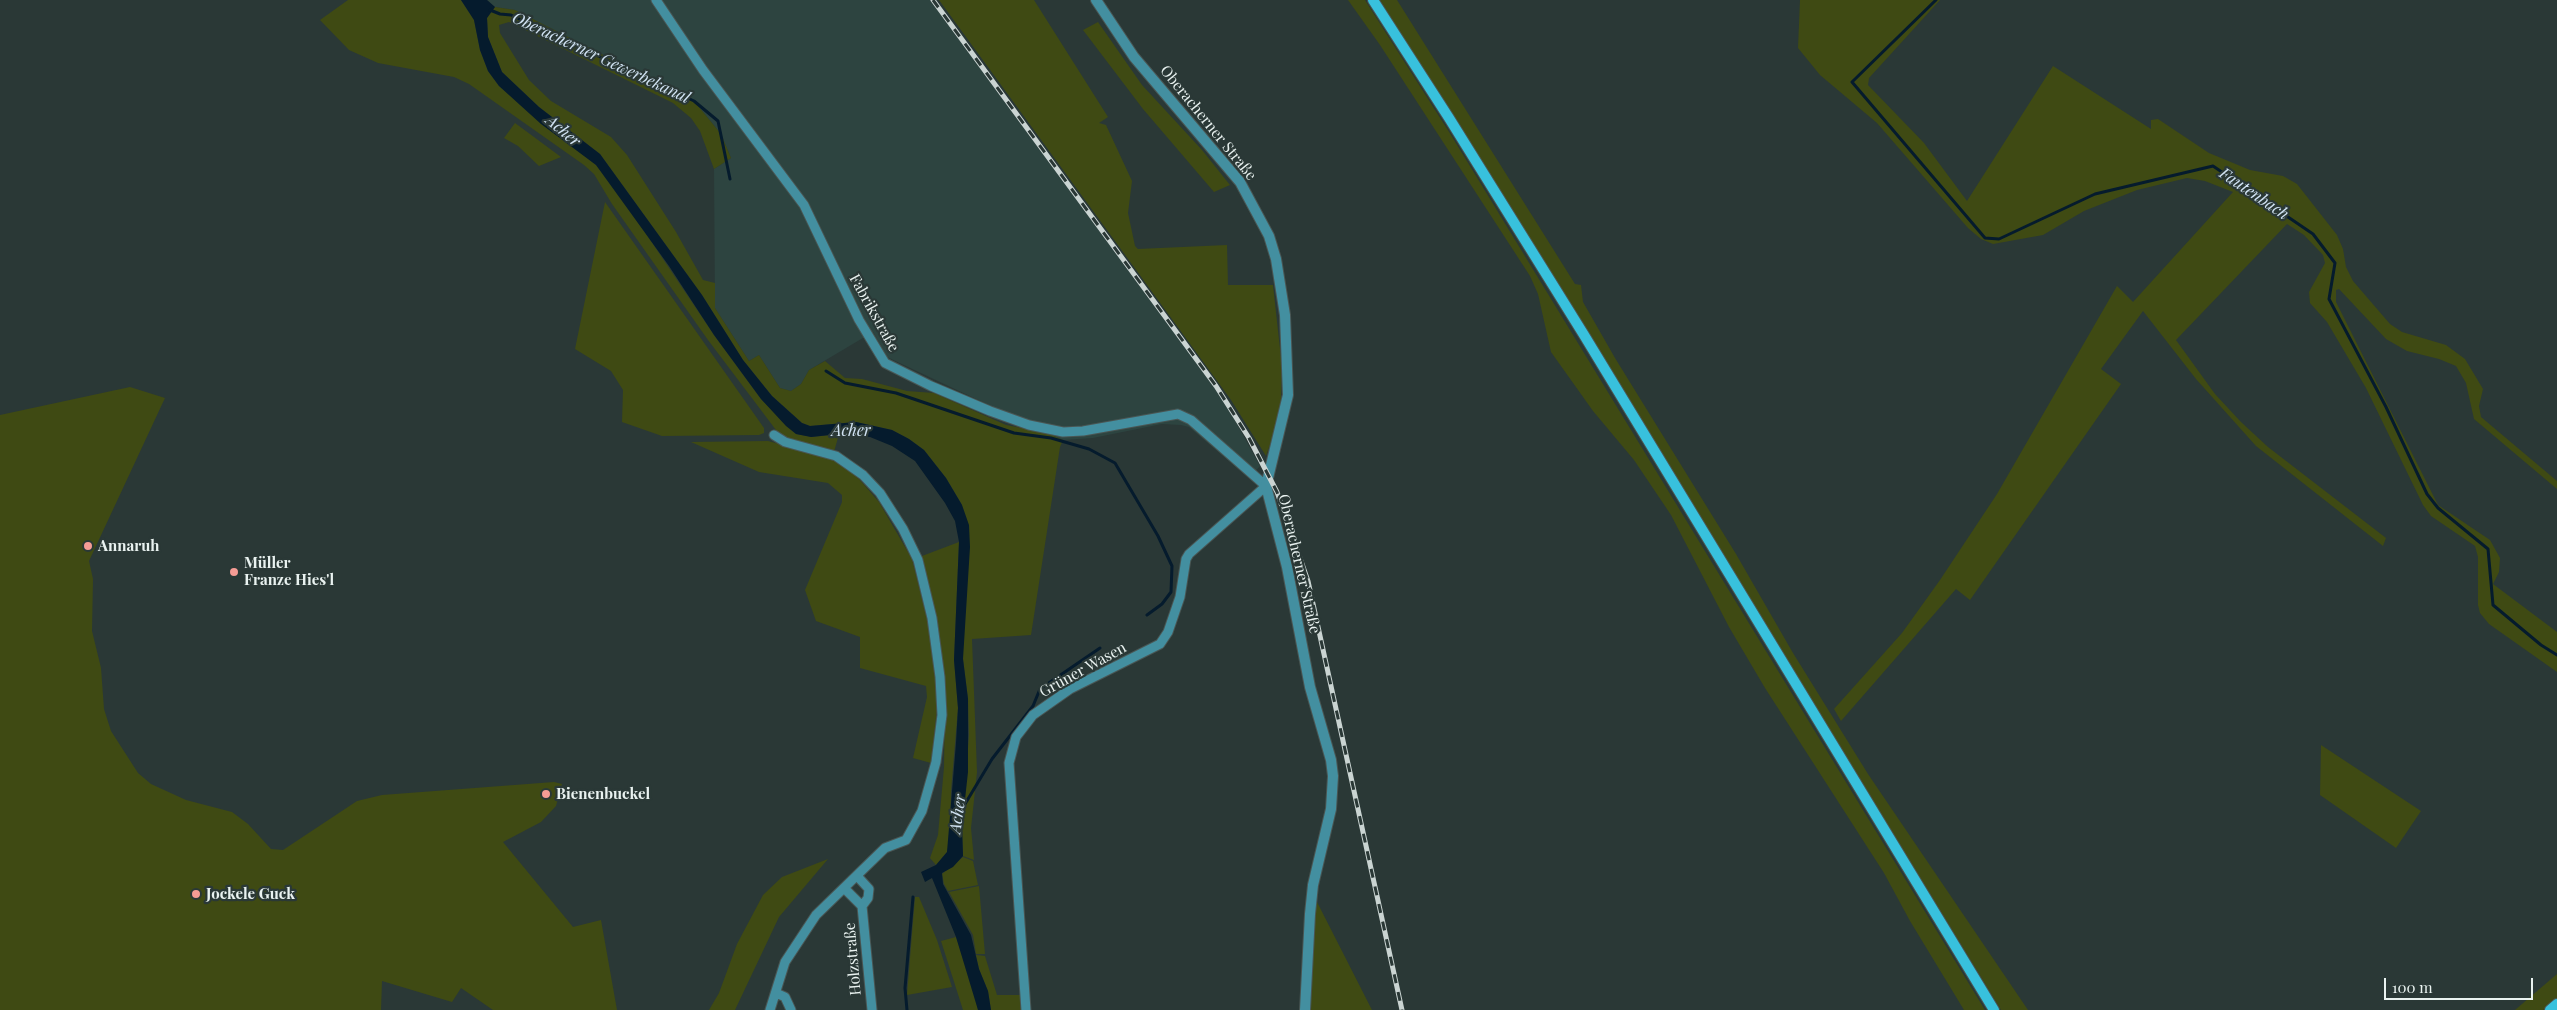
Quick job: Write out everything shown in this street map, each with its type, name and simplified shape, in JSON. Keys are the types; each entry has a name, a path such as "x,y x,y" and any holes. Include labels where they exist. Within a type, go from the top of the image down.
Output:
{"main road":[{"path":"1373,0 1573,318 1994,1010"},
{"path":"2550,1010 2557,1004"}],"street":[{"name":"Fabrikstraße","path":"656,0 703,70 804,205 859,320 885,363 931,386 990,411 1028,425 1063,432 1083,431 1178,414 1191,420 1266,486"},
{"name":"Oberacherner Straße","path":"1096,0 1134,56 1240,182 1269,236 1281,285 1288,395 1266,486 1287,568 1310,687 1332,760 1333,776 1331,809 1313,884 1305,1010"},
{"path":"770,1010 785,962 816,915 845,889 885,848 906,840 922,811 936,762 942,715 932,618 918,560 903,529 880,493 862,474 836,456 786,442 774,435"},
{"name":"Grüner Wasen","path":"1026,1010 1009,762 1016,737 1033,714 1070,690 1160,644 1168,632 1180,597 1186,559 1189,554 1266,486"},
{"name":"Holzstraße","path":"858,876 869,889 868,898 862,906"},
{"name":"Holzstraße","path":"845,889 862,906 872,1010"},
{"path":"776,993 785,997 791,1010"}],"shaded area":[{"path":"487,0 930,0 1225,402 1260,466 1249,478 1189,427 1181,425 1162,424 1093,438 1063,440 887,357 873,332 809,370 801,384 791,391 780,388 759,355 749,361 715,308 714,169 731,158 721,134 694,101 515,10 495,7"}],"green space":[{"path":"348,0 461,0 474,20 480,50 488,71 499,86 596,165 616,189 714,335 761,399 796,434 812,437 839,434 834,452 790,441 779,434 708,340 612,204 594,174 469,84 454,77 378,63 349,50 320,20"},
{"path":"939,0 1034,0 1108,117 1099,123 1106,125 1132,181 1128,213 1135,246 1138,249 1227,245 1228,285 1273,285 1282,367 1281,399 1275,430 1266,456 1231,400"},
{"path":"1348,0 1365,0 1451,135 1985,1010 1964,1010 1910,921 1884,873 1765,688 1729,627 1671,515 1634,460 1593,411 1551,352 1538,294 1530,276 1380,45"},
{"path":"1380,0 1397,0 1575,284 1581,285 1583,302 1615,358 1736,554 1793,653 1868,774 2028,1010 2001,1010 1623,391"},
{"path":"1800,0 1940,0 1869,78 1868,85 1924,143 1967,201 2053,66 2151,129 2151,120 2158,119 2209,153 2250,170 2283,176 2297,184 2337,235 2343,249 2346,267 2353,281 2390,324 2402,332 2446,345 2465,359 2483,389 2479,406 2481,417 2557,481 2557,489 2474,419 2466,383 2456,366 2439,359 2407,351 2386,339 2339,289 2336,290 2336,302 2438,505 2490,540 2500,558 2499,572 2493,584 2557,632 2557,672 2489,624 2480,613 2478,605 2478,557 2475,546 2431,516 2423,505 2366,388 2327,322 2310,303 2309,292 2325,263 2323,255 2304,235 2287,224 2176,340 2215,394 2241,422 2268,447 2386,538 2383,546 2256,446 2196,379 2143,311 2101,369 2121,384 1970,600 1956,589 1841,721 1834,709 1902,633 1940,580 1997,494 2117,286 2133,302 2233,192 2205,181 2187,178 2137,190 2084,211 2043,235 1993,244 1981,239 1968,228 1877,123 1820,75 1798,48"},
{"path":"495,7 515,10 694,101 721,134 731,158 714,169 700,131 691,118 673,103 509,22 499,25 500,33 529,80 551,101 611,137 627,155 676,232 703,280 715,283 715,308 749,361 759,355 780,388 791,391 801,384 809,370 825,361 845,378 862,379 907,391 934,393 1006,425 1048,433 1063,440 1060,447 1031,635 972,639 977,772 971,828 974,860 963,856 962,827 969,735 968,699 963,659 962,505 946,478 924,450 909,439 892,430 856,422 810,426 802,423 772,396 743,360 702,295 600,154 539,107 502,72 488,37 487,18"},
{"path":"1098,22 1142,85 1202,150 1230,185 1214,192 1143,109 1083,30"},
{"path":"515,123 561,157 539,166 518,146 504,138"},
{"path":"605,202 764,428 764,433 759,435 662,436 622,422 623,390 611,371 575,349"},
{"path":"130,387 165,398 89,561 93,579 92,631 101,668 104,709 111,731 138,773 151,784 186,800 232,812 248,824 271,849 283,850 357,801 382,795 554,782 562,784 556,806 541,822 503,842 573,927 601,920 617,1010 493,1010 461,988 452,1002 382,981 381,1010 0,1010 0,415"},
{"path":"768,441 833,458 859,479 879,502 912,559 928,623 936,680 937,709 931,763 913,758 927,697 926,686 860,668 860,637 816,621 805,590 842,502 842,495 828,483 759,472 691,442"},
{"path":"959,542 954,660 958,708 951,791 950,839 947,852 936,865 930,858 938,835 944,767 945,695 938,625 922,556"},
{"path":"2321,745 2421,811 2396,848 2320,795"},
{"path":"963,857 973,861 978,885 948,891 942,874"},
{"path":"828,859 779,917 735,1010 709,1010 719,993 737,944 763,895 782,877"},
{"path":"979,886 985,954 976,954 973,935 949,892"},
{"path":"915,897 919,897 937,940 952,987 907,995"},
{"path":"1316,900 1372,1010 1310,1010 1311,943"},
{"path":"956,937 974,989 978,1010 963,1010 941,941"},
{"path":"976,955 985,956 997,995 1020,995 1021,1010 991,1010 988,991 979,969"},
{"path":"2557,974 2557,998 2543,1010 2515,1010"}],"water":[{"name":"Acher","path":"461,0 487,0 495,7 487,18 488,37 502,72 539,107 600,154 702,295 743,360 772,396 802,423 810,426 856,422 892,430 909,439 924,450 946,478 962,505 969,525 970,547 963,659 968,699 968,772 962,827 963,856 953,867 942,873 943,884 971,935 979,969 988,991 991,1010 978,1010 956,937 932,878 925,882 921,872 936,865 947,852 958,708 954,660 959,542 955,521 945,503 915,461 892,446 870,437 839,434 811,437 796,434 786,426 761,399 714,335 669,266 596,165 541,124 499,86 488,71 480,50 474,20"}],"waterway":[{"name":"Fautenbach","path":"1936,0 1852,82 1985,238 1999,239 2095,194 2213,166 2313,234 2335,263 2329,299 2386,407 2427,494 2438,508 2488,549 2493,605 2541,645 2557,655"},
{"name":"Oberacherner Gewerbekanal","path":"490,10 500,14 511,15 694,101 718,121 730,179"},
{"name":"Oberacherner Gewerbekanal","path":"826,371 845,383 896,393 1014,433 1051,438 1089,449 1115,463 1158,536 1172,566 1171,592 1162,604 1147,615"},
{"name":"Oberacherner Gewerbekanal","path":"962,809 992,759 1033,706 1040,689 1100,648"},
{"path":"907,1010 905,988 913,897"}],"railway":[{"path":"933,0 1216,386 1249,438 1277,492 1308,581 1402,1010"}],"place":[{"name":"Annaruh","path":"88,546"},
{"name":"Müller Franze Hies'l","path":"234,572"},
{"name":"Bienenbuckel","path":"546,794"},
{"name":"Jockele Guck","path":"196,894"}]}
